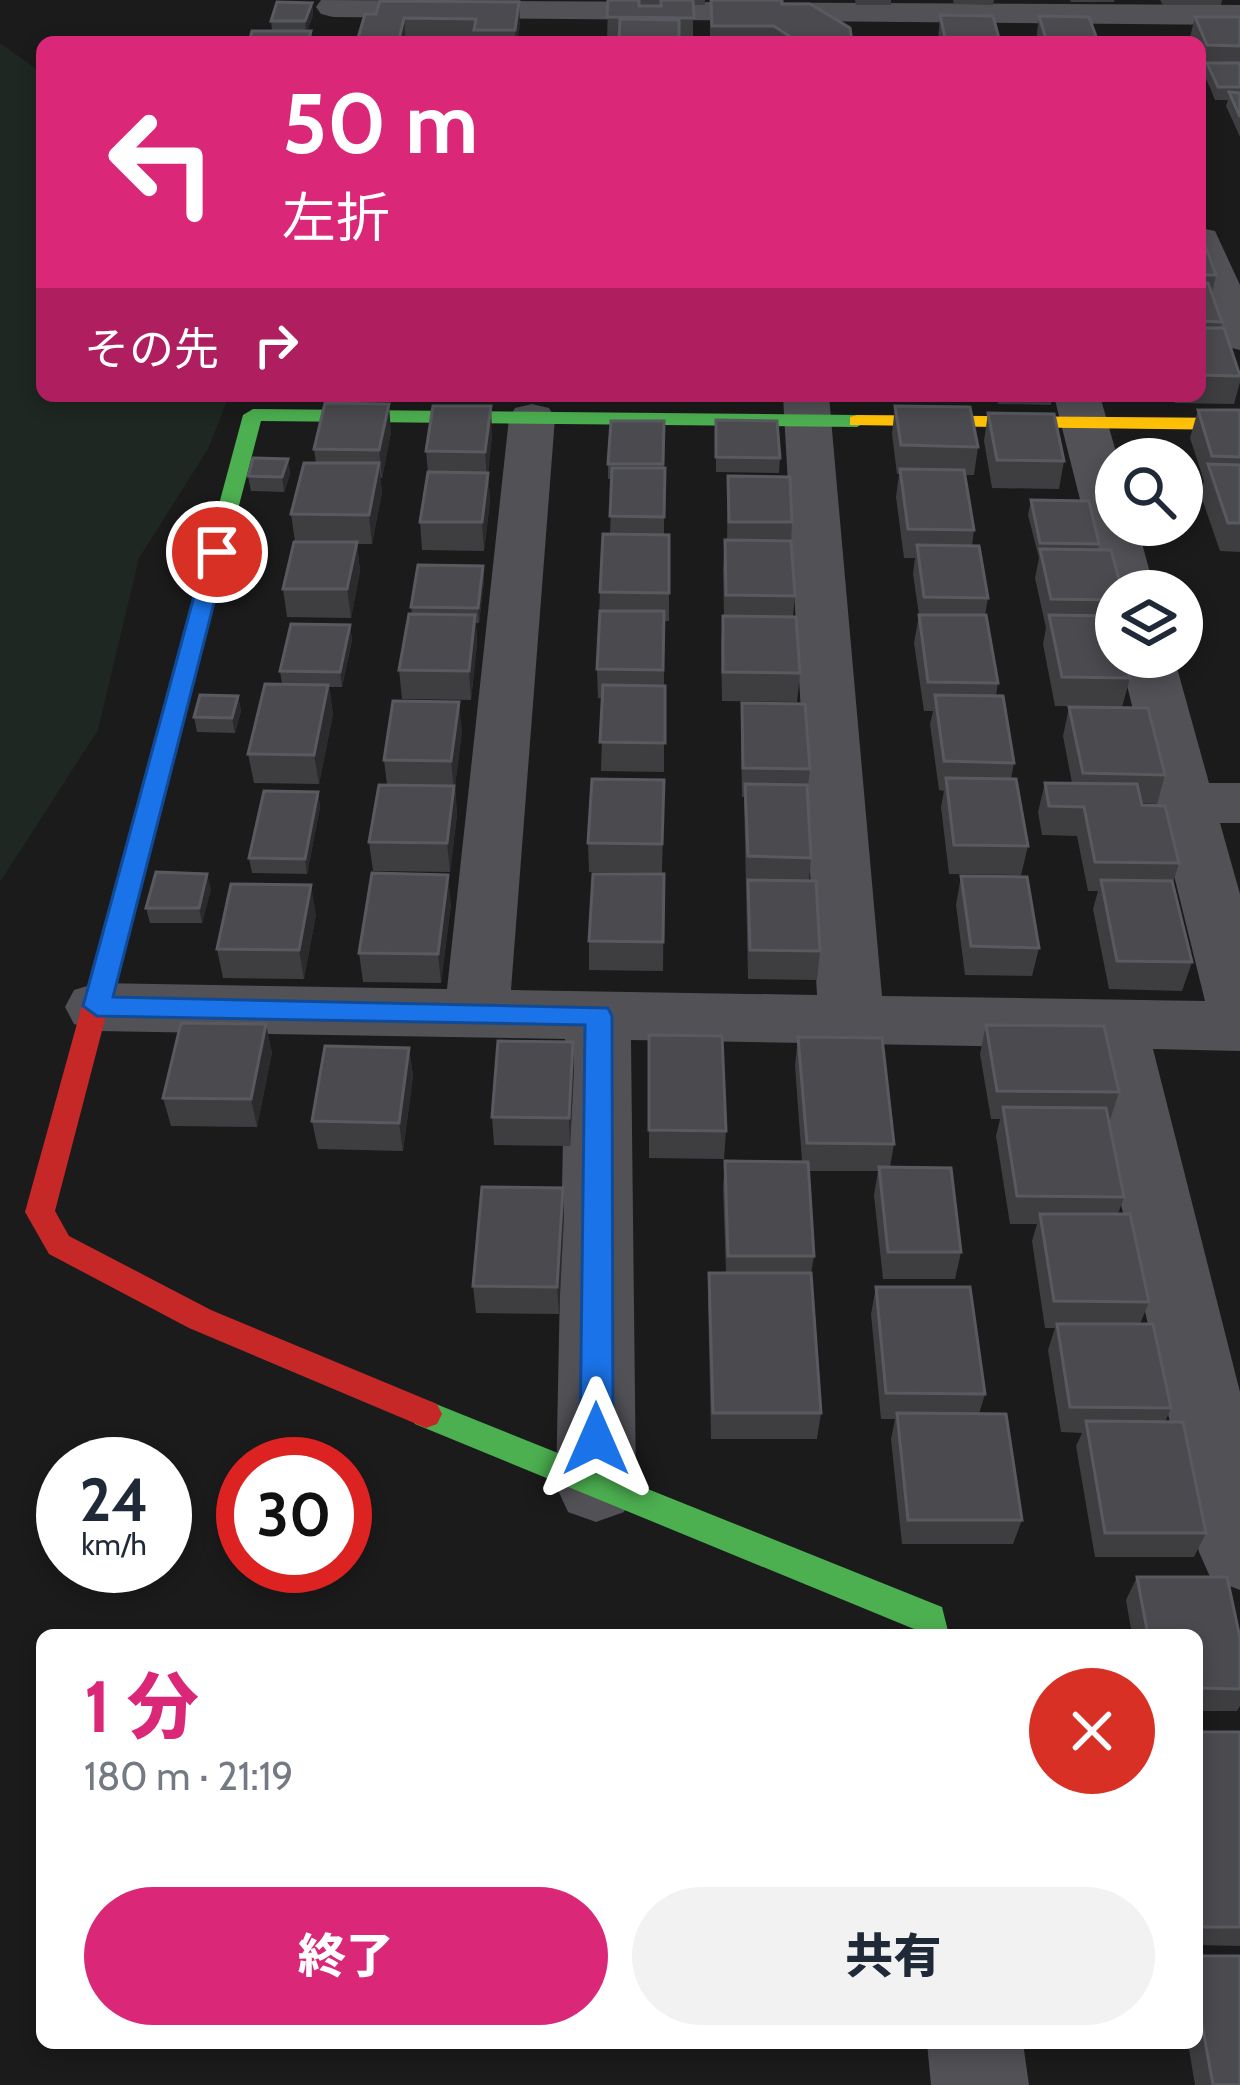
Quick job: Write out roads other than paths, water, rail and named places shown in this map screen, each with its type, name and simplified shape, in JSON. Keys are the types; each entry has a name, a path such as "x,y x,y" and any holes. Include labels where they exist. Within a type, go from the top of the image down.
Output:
{"street":[{"path":"326,36 334,3 553,17 783,5 1014,6 1240,15"},
{"path":"783,5 820,36"},
{"path":"1206,37 1240,37"},
{"path":"1206,255 1240,337"},
{"path":"807,408 851,1020"},
{"path":"931,1629 930,1618 596,1486 200,1319 59,1245 40,1212 253,415 532,418 807,408 1081,409 1240,424"},
{"path":"1081,409 1124,570"},
{"path":"477,1014 532,418"},
{"path":"1156,678 1213,803 1240,1011"},
{"path":"97,1006 1240,1026"},
{"path":"596,1486 598,1016"},
{"path":"1114,1025 1240,1552"},
{"path":"976,2049 980,2085"}]}
